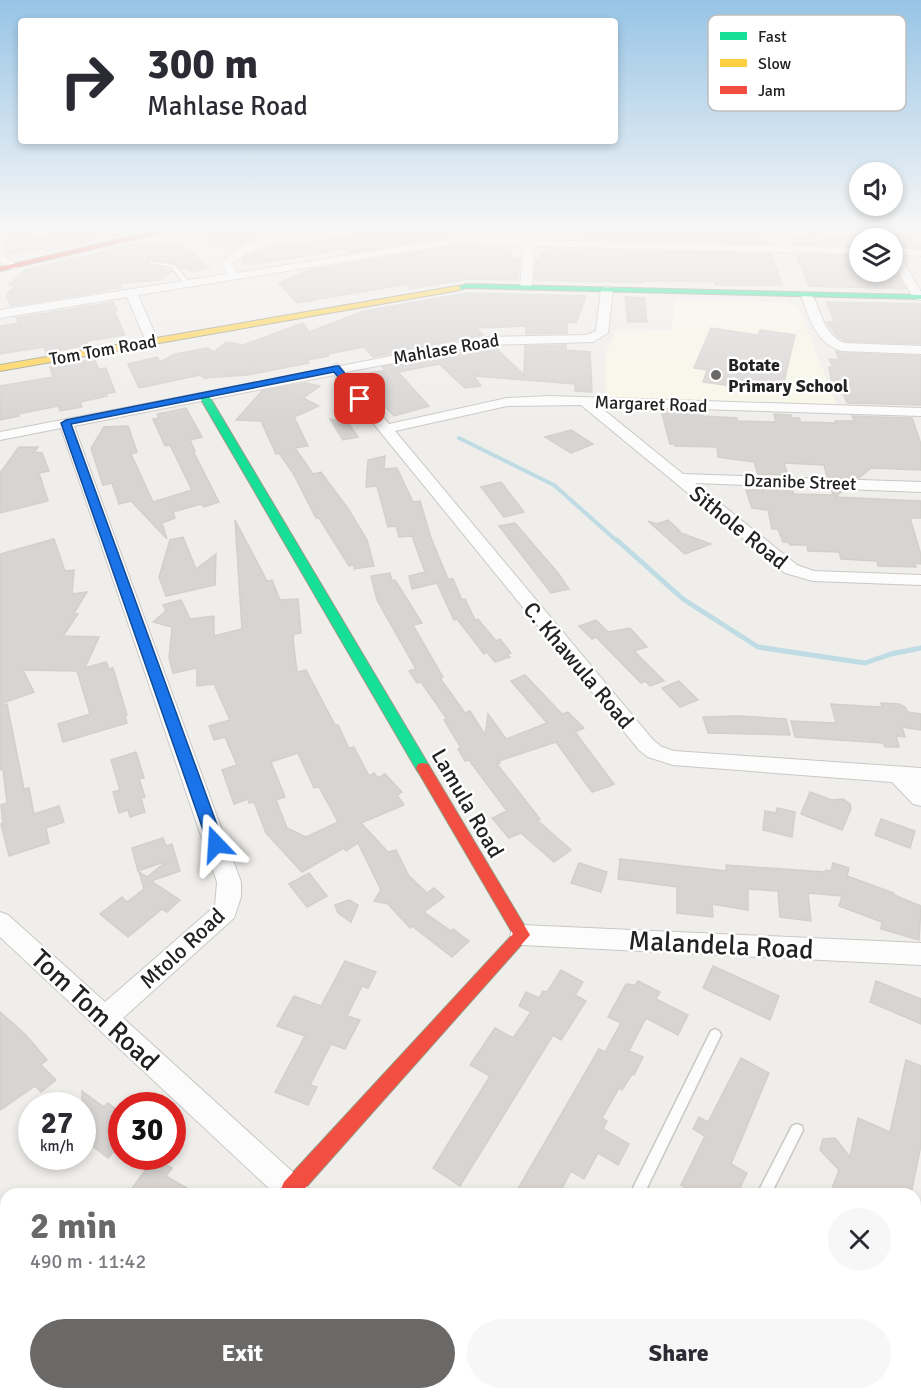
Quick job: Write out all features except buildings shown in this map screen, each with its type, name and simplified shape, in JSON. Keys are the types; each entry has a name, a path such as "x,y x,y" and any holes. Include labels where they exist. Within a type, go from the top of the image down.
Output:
{"street":[{"path":"0,314 123,294"},
{"path":"132,294 152,342"},
{"name":"Tom Tom Road","path":"0,368 418,294"},
{"name":"Mahlase Road","path":"0,436 336,368 497,339 589,339 602,333 606,294"},
{"name":"Tom Tom Road","path":"783,294 919,297"},
{"path":"807,295 825,338 834,345 921,350"},
{"name":"C. Khawula Road","path":"336,368 588,676 646,745 655,752 673,758 921,776"},
{"name":"Lamula Road","path":"204,396 522,935"},
{"name":"Margaret Road","path":"384,429 507,402 549,399 921,412"},
{"name":"Sithole Road","path":"586,402 783,565 813,576 921,580"},
{"name":"Mtolo Road","path":"66,423 229,882 226,912 104,1019"},
{"name":"Dzanibe Street","path":"678,478 921,487"},
{"path":"898,775 921,798"},
{"name":"Tom Tom Road","path":"0,922 290,1188"},
{"path":"298,1188 522,935"},
{"name":"Malandela Road","path":"522,935 921,954"}],"lane":[{"path":"640,1188 714,1035"},
{"path":"767,1188 797,1130"}],"shaded area":[{"name":"Botate Primary School","path":"674,299 787,302 798,307 838,408 606,397 606,351 614,337 615,329 672,330"}],"waterway":[{"path":"459,438 554,485 618,542"},
{"path":"617,540 683,599 758,647 865,663 891,654 921,648"}],"traffic: fast":[{"path":"809,294 921,297"},
{"path":"204,396 423,768"}],"traffic: slow":[{"path":"0,368 421,294"}],"traffic: jam":[{"path":"292,1188 522,935 423,768"}],"place":[{"name":"Botate Primary School","path":"716,375"}],"route":[{"path":"216,844 66,423 336,368 360,399"}]}
